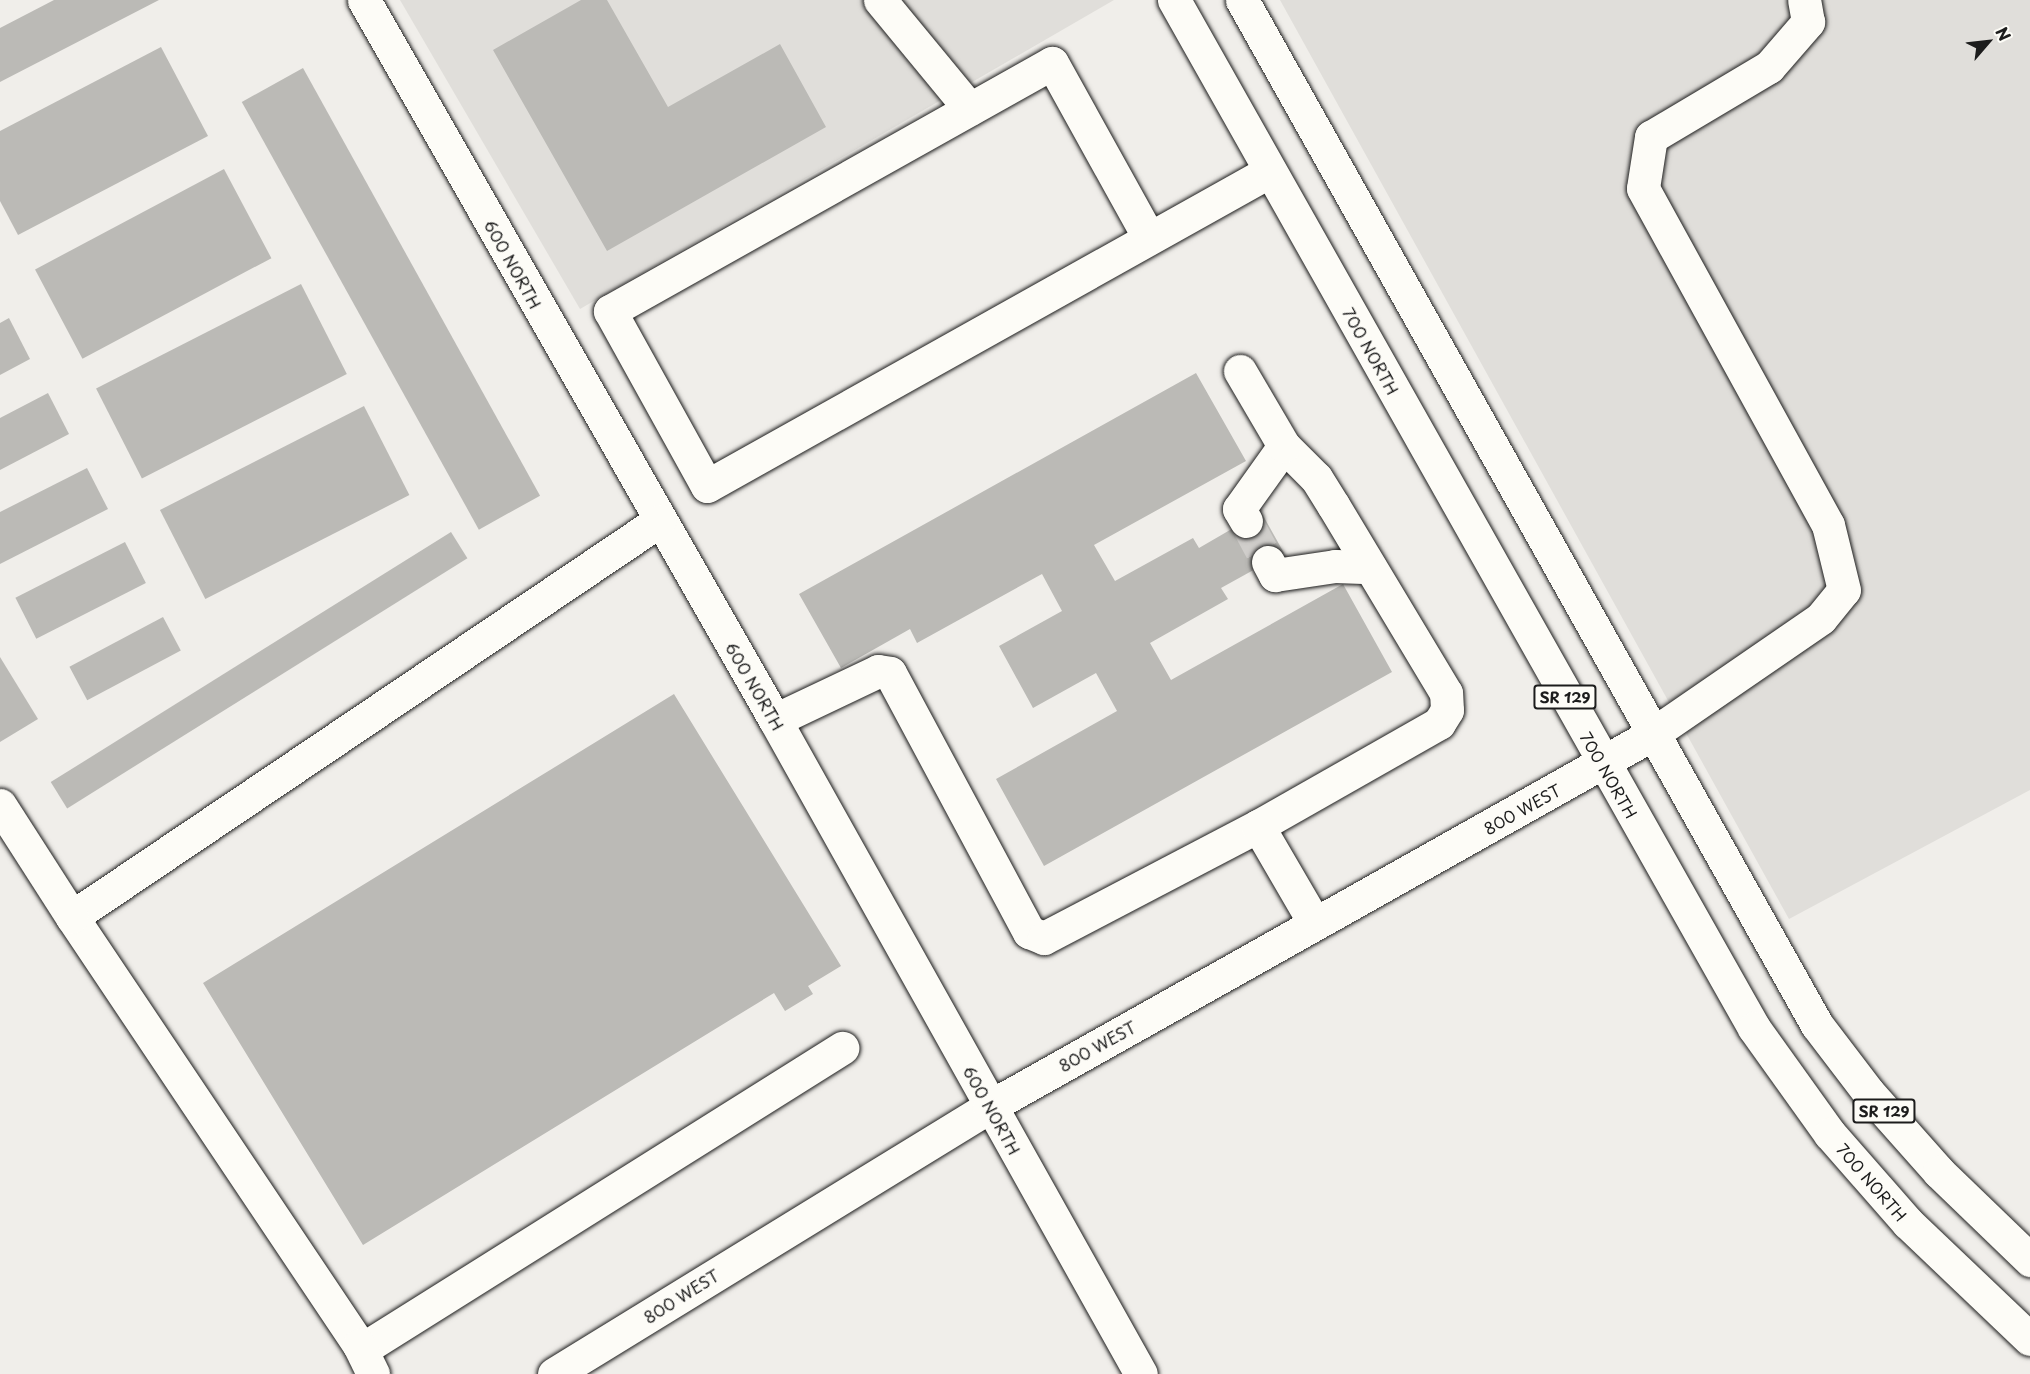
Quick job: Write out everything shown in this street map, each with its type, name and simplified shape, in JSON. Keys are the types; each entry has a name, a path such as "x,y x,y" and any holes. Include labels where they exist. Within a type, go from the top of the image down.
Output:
{"main road":[{"name":"600 NORTH","path":"364,0 659,521 775,720 989,1107 1141,1374"},
{"path":"880,0 970,109"},
{"name":"700 NORTH","path":"1174,0 1602,763 1734,993 1789,1081 1908,1223 2030,1339"},
{"name":"SR 129","path":"1242,0 1652,735 1817,1025 1868,1092 1939,1172 2030,1260"},
{"name":"800 WEST","path":"554,1374 989,1107 1652,735 1821,618 1844,590 1828,525 1644,188 1651,137 1769,67 1808,22 1804,0"},
{"path":"1148,236 1052,63 610,311 707,486 1148,236 1270,171"},
{"path":"775,720 878,671 890,673 1029,932 1044,938 1258,826 1439,723 1447,710 1446,693 1316,478 1284,446 1240,371"},
{"path":"1246,521 1239,509 1284,446"},
{"path":"72,917 659,521"},
{"path":"1268,562 1275,575 1335,567 1370,567"},
{"path":"0,805 72,917 359,1345 373,1374"},
{"path":"1258,826 1315,924"},
{"path":"359,1345 369,1345 842,1048"}],"shaded area":[{"path":"400,0 1114,0 580,309"},
{"path":"1280,0 2030,0 2030,790 1789,919"}],"building":[{"path":"54,0 159,0 0,82 0,28"},
{"path":"581,0 607,0 668,107 780,44 826,127 607,251 493,50"},
{"path":"161,47 208,136 18,235 0,201 0,131"},
{"path":"303,68 540,496 479,530 242,102"},
{"path":"224,169 271,258 82,359 35,269"},
{"path":"301,284 347,374 142,478 96,388"},
{"path":"9,318 30,359 0,375 0,323"},
{"path":"1196,373 1246,461 1094,545 1115,581 1193,538 1199,548 1261,512 1284,553 1221,588 1228,599 1150,643 1171,680 1343,584 1392,672 1044,866 996,779 1117,711 1096,673 1033,708 999,646 1062,611 1042,574 917,643 910,629 841,668 799,594"},
{"path":"48,393 69,434 0,470 0,418"},
{"path":"364,406 409,495 205,599 160,510"},
{"path":"87,468 108,509 0,564 0,512"},
{"path":"451,532 467,558 67,808 51,782"},
{"path":"125,542 146,583 36,639 15,598"},
{"path":"163,617 181,651 87,700 69,667"},
{"path":"0,657 38,719 0,742"},
{"path":"674,694 841,966 808,986 813,994 785,1011 774,993 363,1245 203,983"}],"tunnel":[{"path":"1246,521 1268,562"}]}
